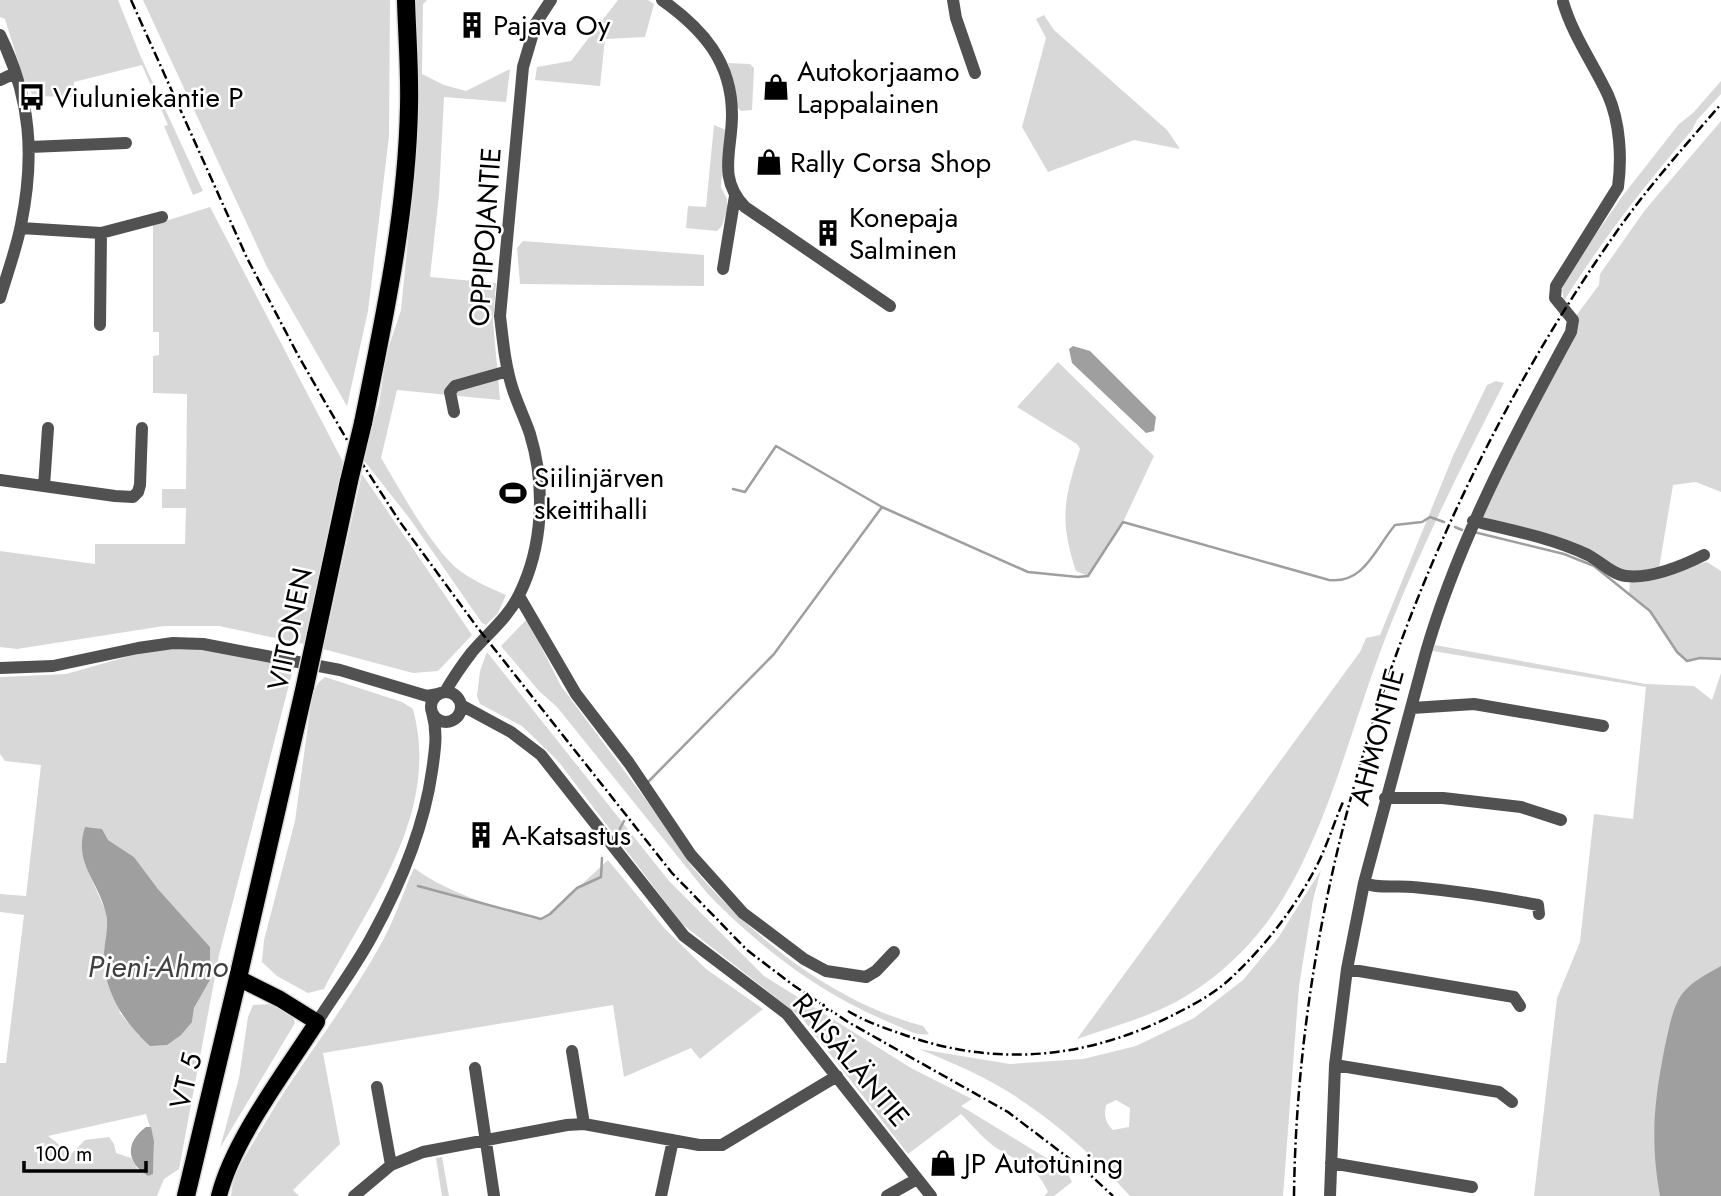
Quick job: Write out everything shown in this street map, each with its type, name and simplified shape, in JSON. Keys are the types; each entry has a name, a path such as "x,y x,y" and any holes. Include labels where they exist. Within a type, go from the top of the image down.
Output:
{"highway":[{"name":"VIITONEN","path":"238,978 363,423 386,307 400,213 409,107 406,0"},
{"name":"VT 5","path":"186,1196 238,978"}],"main road":[{"path":"219,1196 227,1168 317,1022 238,978"}],"street":[{"name":"OPPIPOJANTIE","path":"432,710 441,693 508,614 519,596 532,560 538,529 540,499 537,464 508,371 500,316 523,67 536,23 551,0"},
{"path":"662,0 704,35 725,76 732,114 729,184 735,196 745,207 890,306"},
{"path":"953,0 956,18 975,73"},
{"name":"AHMONTIE","path":"1330,1196 1335,1065 1347,969 1385,798 1437,615 1473,521 1571,332 1573,320 1555,298 1556,286 1618,187 1620,169 1613,110 1609,97 1578,41 1563,1"},
{"path":"0,35 26,108 30,147 21,228 0,298"},
{"path":"0,80 15,73"},
{"path":"30,147 126,143"},
{"path":"723,269 735,196"},
{"path":"21,228 101,233 162,217"},
{"path":"100,325 101,233"},
{"path":"454,412 450,392 455,386 508,371"},
{"path":"44,485 48,428"},
{"path":"0,480 133,497 138,492 139,485 142,428"},
{"path":"1473,521 1560,544 1589,556 1624,576 1647,575 1681,566 1704,555"},
{"path":"519,596 576,694 629,763 691,855 743,913 804,959 826,971 866,976 876,971 894,952"},
{"path":"0,668 54,666 173,643 203,644 340,670 426,696 453,694 457,711"},
{"path":"435,752 442,734 457,711 462,666"},
{"path":"403,689 425,700 443,721 457,711"},
{"path":"1412,708 1475,704 1604,726"},
{"path":"317,1022 372,937 422,822 430,790 437,734 432,710"},
{"name":"RÄISÄLÄNTIE","path":"457,711 511,732 541,755 684,936 787,1014 931,1196"},
{"path":"1385,798 1443,798 1521,807 1561,820"},
{"path":"1364,883 1371,886 1399,885 1479,893 1538,905 1539,914"},
{"path":"1347,969 1514,997 1520,1006"},
{"path":"572,1051 584,1124"},
{"path":"1335,1065 1499,1092 1511,1102"},
{"path":"475,1068 494,1196"},
{"path":"354,1196 391,1165 423,1152 567,1125 584,1124 699,1145 722,1145 837,1076"},
{"path":"377,1087 391,1165"},
{"path":"661,1196 673,1139"},
{"path":"1331,1163 1472,1187"},
{"path":"887,1196 917,1179"}],"shaded area":[{"path":"0,0 118,0 140,55 203,191 193,195 164,126 168,125 142,65 74,82 73,97 33,96 23,77 5,19 0,17"},
{"path":"143,0 390,0 389,136 368,311 347,406 267,267"},
{"path":"415,0 427,0 423,4 422,74 444,85 466,91 510,69 506,102 444,97 439,195 430,277 496,283 493,321 500,400 397,390 381,458 415,515 454,566 506,595 498,613 486,625 410,519 362,458 379,404 387,352 401,310 411,208 418,85"},
{"path":"618,0 648,0 654,4 645,37 605,39 600,86 535,80 537,67 571,61"},
{"path":"1044,15 1054,30 1167,130 1180,149 1134,140 1048,172 1022,127 1046,38 1036,19"},
{"path":"728,63 750,64 754,68 752,110 741,111 738,108"},
{"path":"1721,81 1721,94 1697,120 1692,130 1625,213 1564,301 1562,288 1579,258 1624,194 1679,124 1693,113"},
{"path":"1721,121 1721,492 1696,482 1673,485 1658,574 1707,562 1721,571 1721,659 1701,658 1687,661 1677,652 1650,611 1629,595 1630,580 1589,556 1473,521 1573,320 1599,285 1600,274 1645,210"},
{"path":"714,125 726,130 721,187 727,199 727,209 722,226 717,231 686,228 688,206 706,207"},
{"path":"210,207 343,462 304,644 219,626 164,626 17,649 0,647 0,551 95,564 95,544 185,544 186,508 162,508 162,489 186,489 187,394 153,393 153,356 159,355 159,332 153,332 153,225"},
{"path":"523,241 704,255 704,286 520,284 517,248"},
{"path":"1058,362 1154,456 1123,522 1088,576 1076,571 1066,523 1067,496 1080,449 1077,444 1017,407"},
{"path":"1496,381 1504,383 1421,553 1378,658 1315,835 1281,901 1250,943 1197,989 1152,1013 1077,1039 1360,652 1366,638 1380,635 1453,456 1487,385"},
{"path":"362,474 472,635 438,671 413,673 323,649"},
{"path":"527,619 561,686 682,848 690,864 732,910 807,972 863,1004 923,1026 929,1034 915,1033 893,1024 817,984 749,933 707,893 557,707 539,691 501,646"},
{"path":"1435,645 1646,684 1694,686 1712,700 1721,673 1721,1196 1534,1196 1557,998 1580,942 1594,814 1633,819 1646,687 1433,651"},
{"path":"193,647 285,664 292,673 219,955 179,1169 164,1179 157,1196 0,1196 0,1063 6,1063 24,915 0,912 0,894 26,896 41,765 5,761 0,754 0,677 66,674 151,650","holes":["108,840 134,857 158,889 210,947 210,980 194,1008 192,1022 139,1036 120,1013 104,950 108,933 106,912 85,864","146,1114 154,1141 153,1174 148,1176 138,1170 131,1158 116,1153 109,1137 85,1140 71,1154 48,1136"]},
{"path":"487,652 669,881 764,976 911,1068 972,1099 961,1106 1066,1170 1072,1182 1054,1196 1044,1196 1048,1192 1033,1170 993,1146 961,1114 908,1154 802,1018 682,924 558,761 522,726 480,704 477,696 480,671"},
{"path":"325,677 402,702 413,709 419,747 417,784 409,820 396,855 380,890 324,989 308,993 277,976 262,962 264,940 295,821 312,695 318,683"},
{"path":"608,860 665,929 706,969 763,1009 700,1059 691,1048 624,1077 613,1005 323,1053 340,1144 293,1190 299,1196 231,1196 234,1179 246,1155 382,942 414,868 441,885 470,898 541,919 550,914"},
{"path":"1321,870 1313,900 1299,986 1283,1196 1130,1196 1080,1147 1025,1103 987,1080 919,1049 1010,1064 1083,1059 1136,1046 1194,1018 1243,980 1278,938","holes":["1116,1100 1130,1108 1129,1127 1113,1130 1106,1119 1106,1105"]},
{"path":"271,1004 291,1012 295,1023 220,1148 239,1078 248,1017 253,1005"},
{"path":"442,1157 449,1196 442,1196 436,1158"}],"water":[{"path":"1073,346 1090,351 1156,417 1154,431 1146,433 1072,363 1069,349"},
{"name":"Pieni-Ahmo","path":"85,827 102,829 108,840 134,857 158,889 210,947 210,980 194,1008 192,1022 181,1035 167,1045 150,1046 140,1037 123,1016 111,992 104,966 107,919 103,902 88,872 82,852"},
{"path":"1721,966 1721,1196 1660,1196 1654,1138 1656,1103 1671,1019 1686,989"},
{"path":"146,1127 151,1127 154,1141 153,1174 148,1176 135,1165 131,1152 134,1139"}],"waterway":[{"path":"733,489 745,492 776,446 882,507 1028,572 1078,577 1088,576 1123,522 1329,580 1341,580 1360,571 1395,525 1422,522 1430,517 1444,522"},
{"path":"649,781 774,654 882,507"},
{"path":"1455,527 1462,530"},
{"path":"1474,532 1564,554 1594,566 1650,611 1677,652 1687,661 1700,658 1721,659"},
{"path":"615,838 624,821"},
{"path":"418,886 541,919 577,888 601,877 602,858"}],"railway":[{"path":"131,0 247,258 347,440 400,522 477,627 672,873 747,950 793,985 848,1022 1008,1112 1087,1172 1113,1196"},
{"path":"1294,1196 1301,1069 1319,941 1346,815 1383,691 1429,570 1484,453 1546,341 1627,217 1721,104"},
{"path":"848,1011 881,1027 937,1045 972,1052 1041,1054 1109,1041 1142,1029 1213,992 1227,982 1256,952 1278,927 1306,885 1343,802"}],"place":[{"name":"Pajava Oy","path":"472,25"},
{"name":"Autokorjaamo Lappalainen","path":"776,87"},
{"name":"Viuluniekantie P","path":"32,97"},
{"name":"Rally Corsa Shop","path":"769,162"},
{"name":"Konepaja Salminen","path":"828,233"},
{"name":"Siilinjärven skeittihalli","path":"513,493"},
{"name":"A-Katsastus","path":"481,835"},
{"name":"JP Autotuning","path":"943,1163"}]}
